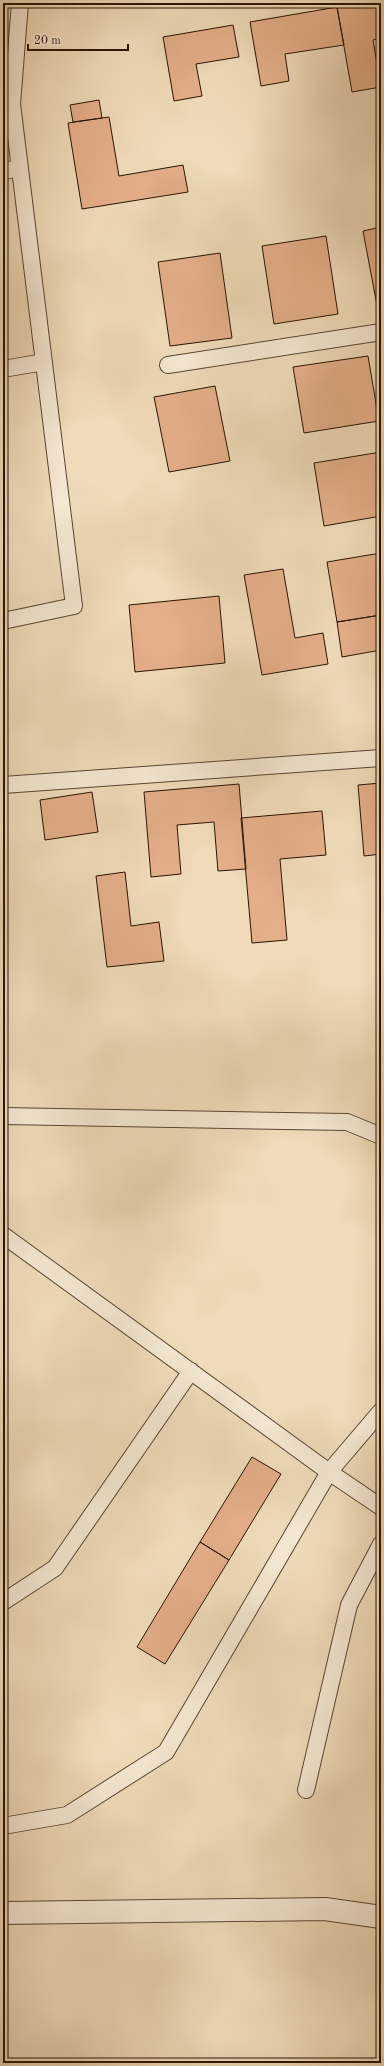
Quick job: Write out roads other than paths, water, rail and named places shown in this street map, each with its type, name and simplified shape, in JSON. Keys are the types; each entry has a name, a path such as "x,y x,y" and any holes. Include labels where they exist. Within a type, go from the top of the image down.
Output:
{"street":[{"path":"3,1913 325,1909 381,1917"}],"lane":[{"path":"3,621 74,606 12,104 20,3"},
{"path":"3,171 20,168"},
{"path":"168,365 381,332"},
{"path":"3,369 44,362"},
{"path":"3,785 381,758"},
{"path":"3,1116 348,1122 381,1136"},
{"path":"3,1235 329,1472 381,1507"},
{"path":"3,1602 55,1568 191,1371"},
{"path":"3,1826 67,1815 166,1752 329,1472 381,1411"},
{"path":"306,1790 349,1605 381,1544"}]}
